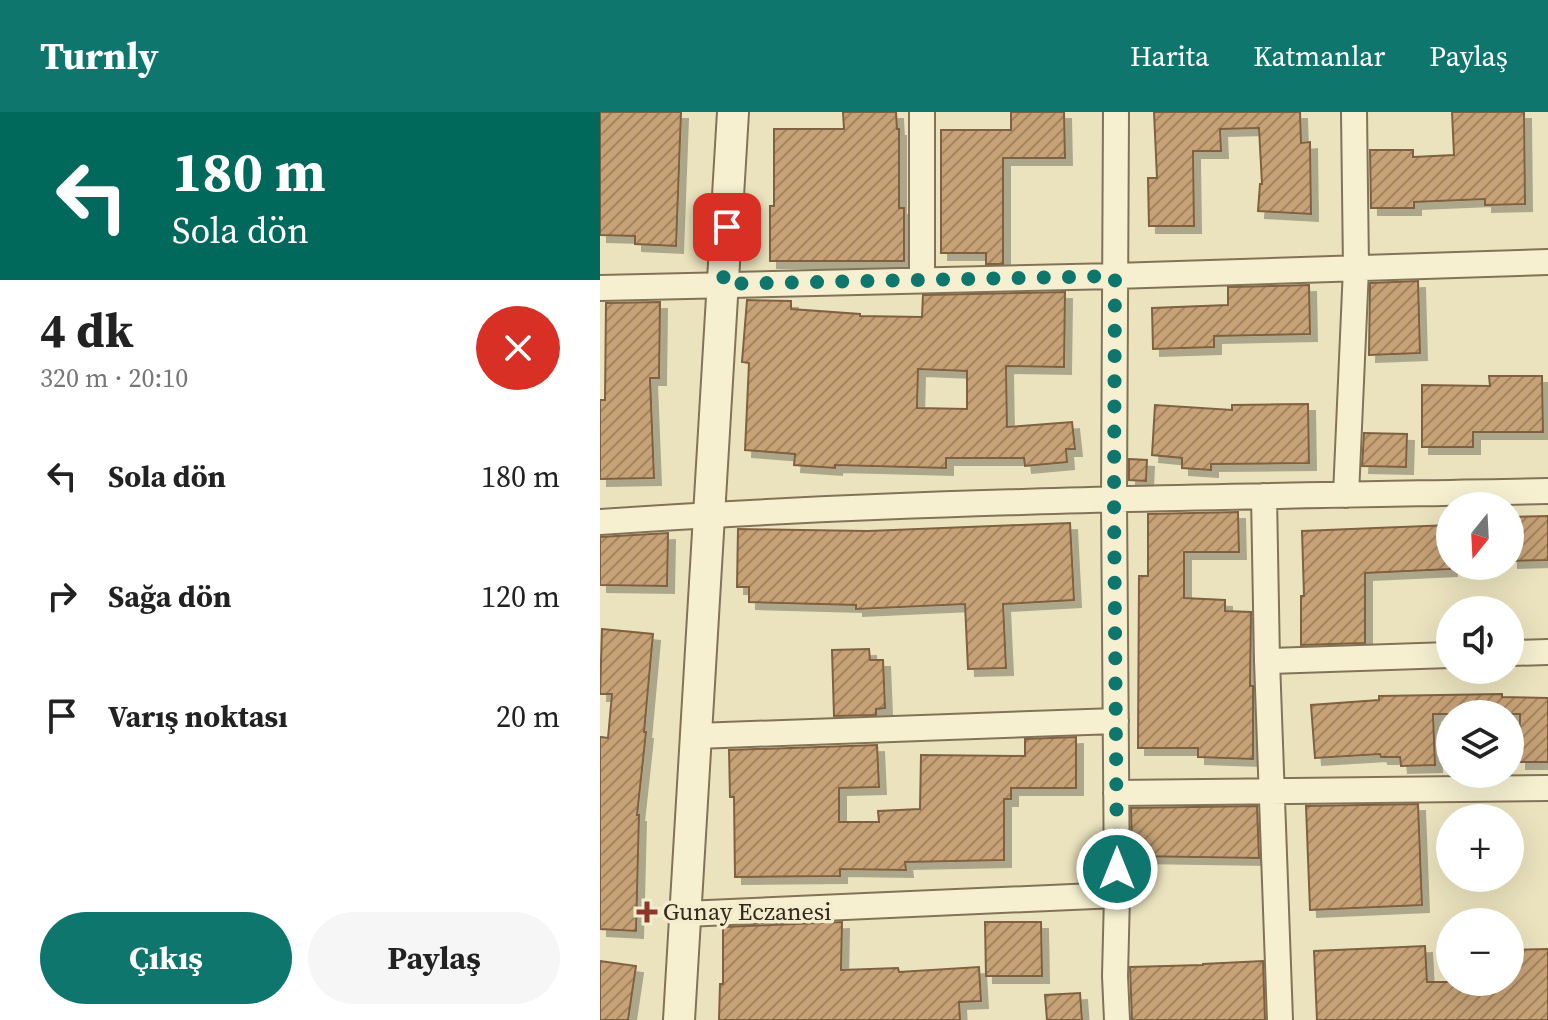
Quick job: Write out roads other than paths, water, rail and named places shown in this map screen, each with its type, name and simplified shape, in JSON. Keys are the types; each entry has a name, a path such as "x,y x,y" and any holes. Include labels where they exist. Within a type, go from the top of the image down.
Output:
{"street":[{"path":"679,1020 733,112"},
{"path":"922,112 922,280"},
{"path":"1116,112 1114,499 1117,1020"},
{"path":"1346,495 1356,268 1354,112"},
{"path":"600,288 1548,262"},
{"path":"600,522 709,514 1114,499 1548,491"},
{"path":"1264,496 1280,1020"},
{"path":"1524,653 1548,652"},
{"path":"1267,661 1436,655"},
{"path":"696,736 1116,721"},
{"path":"1116,793 1548,788"},
{"path":"685,914 1117,895"}],"place":[{"name":"Gunay Eczanesi","path":"647,912"}]}
